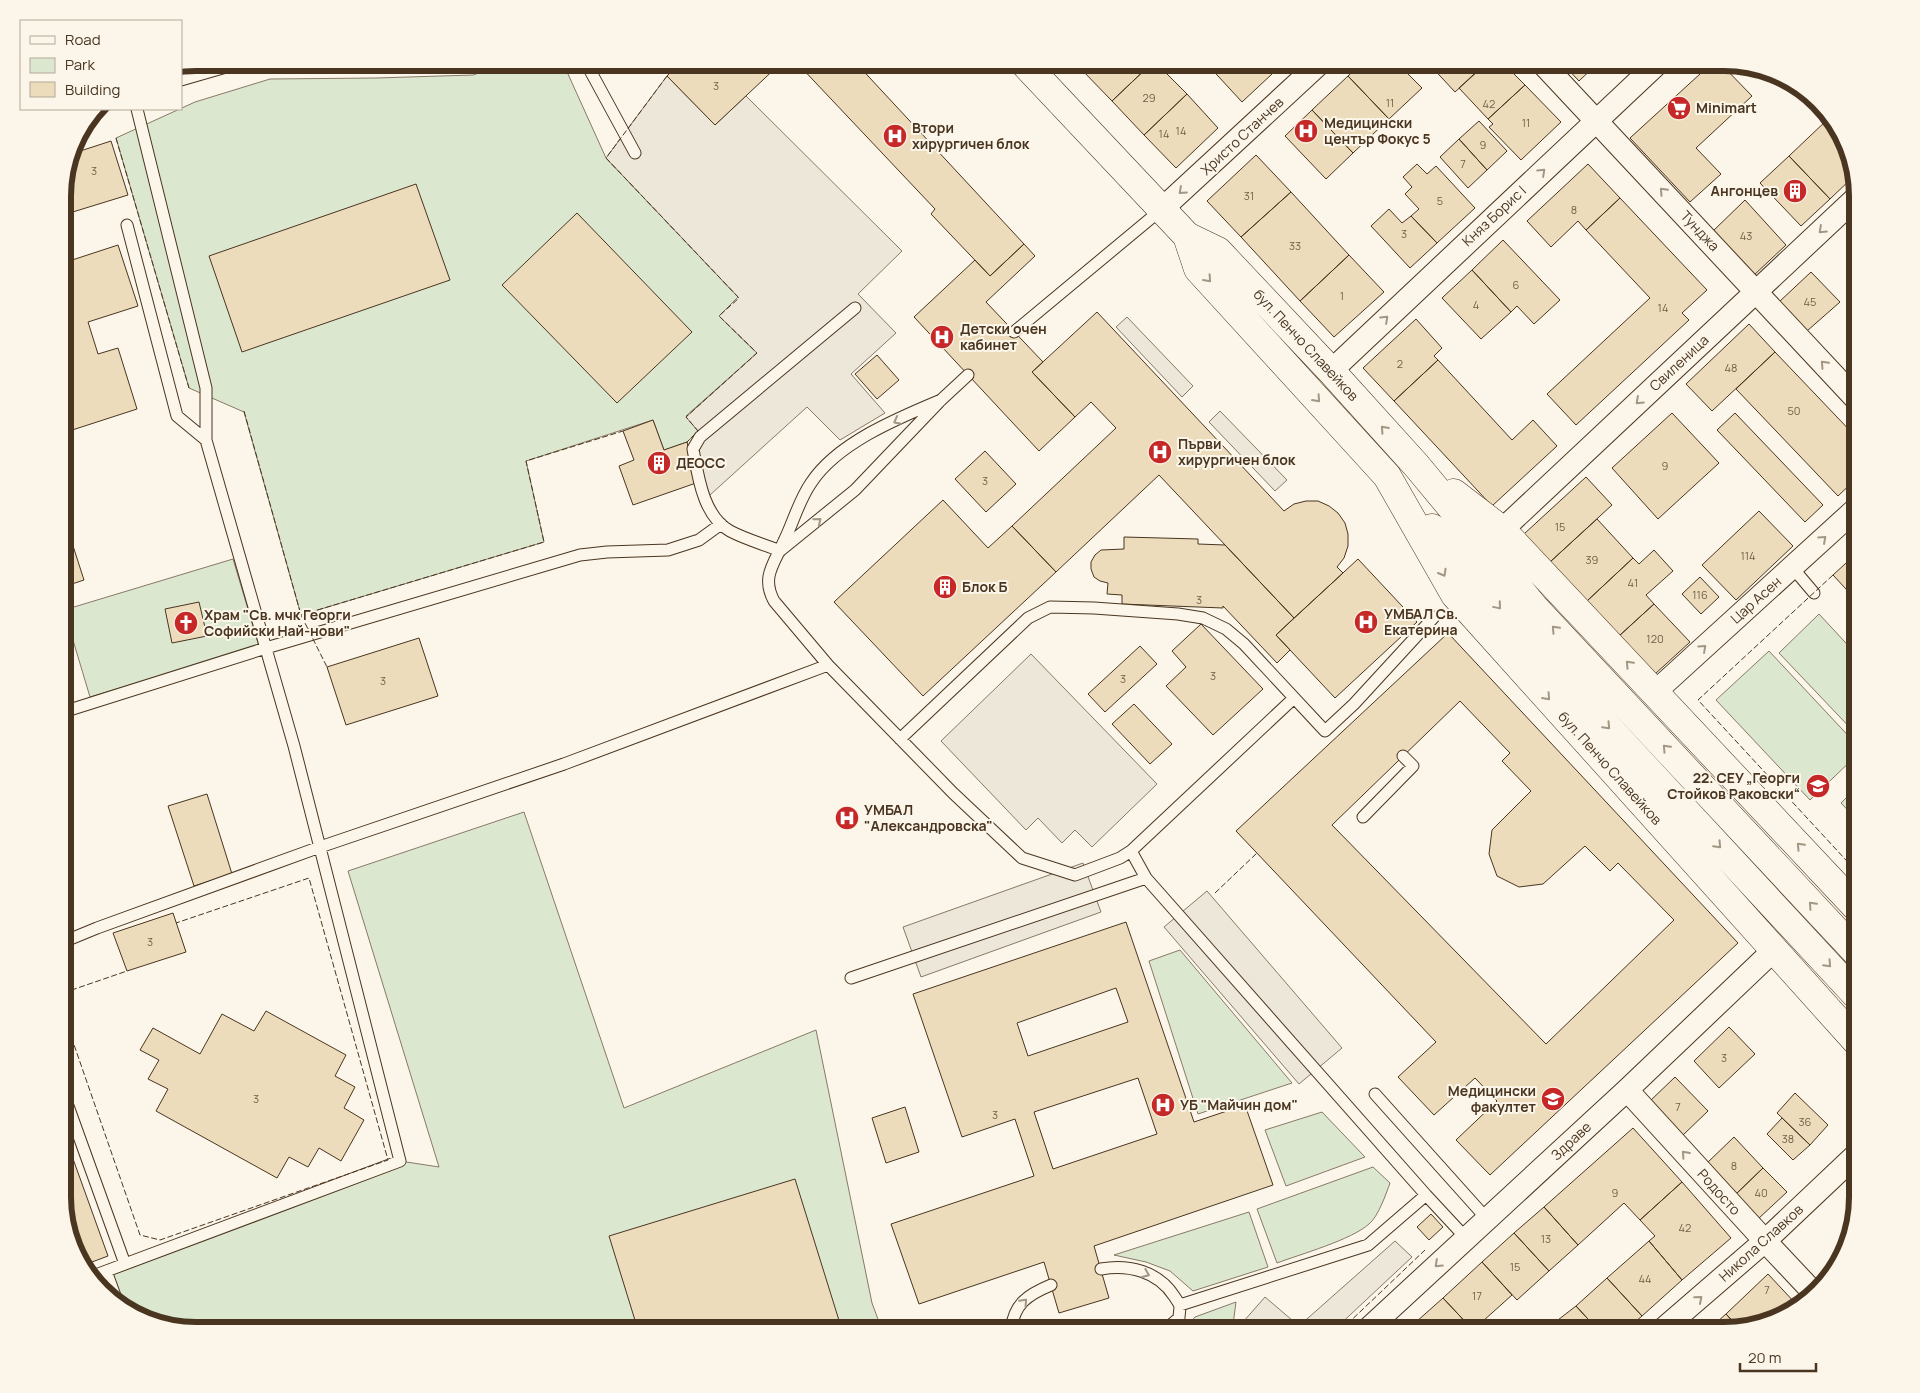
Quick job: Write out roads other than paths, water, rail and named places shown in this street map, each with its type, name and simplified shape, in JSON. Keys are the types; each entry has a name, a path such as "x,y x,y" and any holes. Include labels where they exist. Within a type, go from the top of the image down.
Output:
{"main road":[{"name":"бул. Пенчо Славейков","path":"1033,71 1188,236 1218,251 1331,371 1416,465 1534,607 1849,943"},
{"name":"бул. Пенчо Славейков","path":"1188,236 1198,269 1387,476 1515,627 1849,986"},
{"name":"бул. Пенчо Славейков","path":"1416,465 1502,530 1849,898"},
{"name":"бул. Пенчо Славейков","path":"1387,476 1455,595 1849,1032"}],"street":[{"name":"Христо Станчев","path":"1162,209 1310,71"},
{"name":"Тунджа","path":"1550,71 1849,390"},
{"name":"Княз Борис I","path":"1331,371 1648,71"},
{"name":"Свиленица","path":"1502,530 1849,205"},
{"name":"Цар Асен","path":"1655,692 1849,516"},
{"name":"Здраве","path":"1376,1322 1627,1090 1774,950"},
{"name":"Родосто","path":"1627,1090 1809,1288"},
{"name":"Никола Славков","path":"1671,1322 1765,1242 1849,1163"}],"lane":[{"path":"182,80 207,72"},
{"path":"591,72 635,152"},
{"path":"98,1274 400,1161 320,848 266,648 206,440 206,388 137,110"},
{"path":"1014,332 1162,209"},
{"path":"127,225 177,416 206,440"},
{"path":"780,551 728,530 721,524 708,505 699,483 693,449 700,437 855,308"},
{"path":"780,551 856,490 941,400 968,375"},
{"path":"941,400 849,446 826,463 810,484 770,573 769,591 774,601 828,664 952,793 1022,858 1075,875 1120,858 1131,851 1294,698"},
{"path":"72,709 266,648 580,555 668,550 687,545 700,540 721,524"},
{"path":"1792,567 1814,593"},
{"path":"900,739 1028,618 1050,607 1094,608 1204,618 1226,629 1244,644 1325,731 1354,704 1434,617"},
{"path":"72,938 320,848 564,764 828,664"},
{"path":"1354,704 1362,713"},
{"path":"1363,817 1413,766 1403,756"},
{"path":"1131,851 1146,878 1466,1238"},
{"path":"851,978 1146,878"},
{"path":"1375,1094 1487,1219"},
{"path":"72,1117 125,1264"},
{"path":"1180,1305 1368,1245 1426,1195"},
{"path":"1101,1269 1115,1266 1146,1272 1159,1280 1171,1291 1180,1305 1179,1318 1174,1322"},
{"path":"106,1271 113,1289"},
{"path":"1012,1322 1018,1307 1025,1298 1051,1285"}],"place":[{"name":"Minimart","path":"1679,108"},
{"name":"Медицински център Фокус 5","path":"1306,131"},
{"name":"Втори хирургичен блок","path":"895,136"},
{"name":"Ангонцев","path":"1795,191"},
{"name":"Детски очен кабинет","path":"942,337"},
{"name":"Първи хирургичен блок","path":"1160,452"},
{"name":"ДЕОСС","path":"659,463"},
{"name":"Блок Б","path":"945,587"},
{"name":"УМБАЛ Св. Екатерина","path":"1366,622"},
{"name":"Храм \"Св. мчк Георги Софийски Най-нови\"","path":"186,623"},
{"name":"22. СЕУ „Георги Стойков Раковски“","path":"1818,786"},
{"name":"УМБАЛ \"Александровска\"","path":"847,818"},
{"name":"Медицински факултет","path":"1553,1099"},
{"name":"УБ \"Майчин дом\"","path":"1163,1105"}]}
